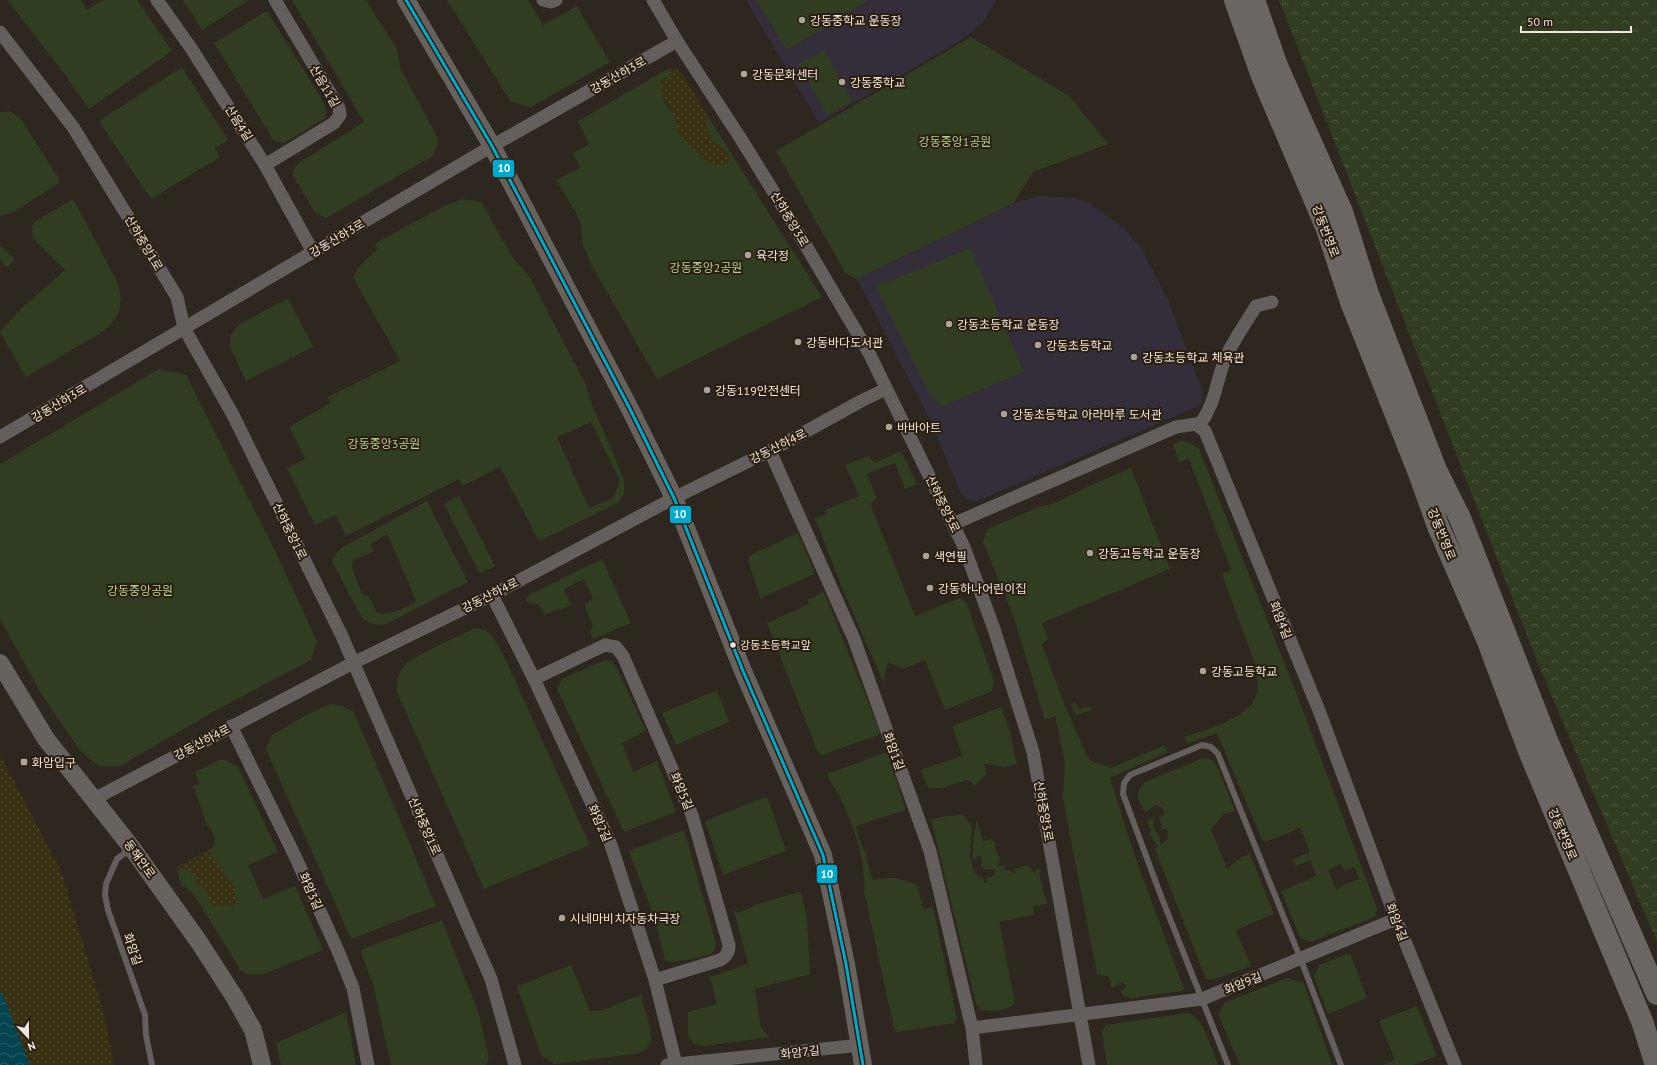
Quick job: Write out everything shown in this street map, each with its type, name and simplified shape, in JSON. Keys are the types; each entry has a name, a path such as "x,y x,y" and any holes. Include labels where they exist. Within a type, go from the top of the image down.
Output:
{"highway":[{"name":"강동번영로","path":"1235,0 1262,76 1327,229 1351,302 1419,473 1438,526 1486,639 1529,751 1642,1021 1656,1065"},
{"name":"강동번영로","path":"1254,0 1277,66 1342,212 1368,294 1436,470 1460,518 1548,743 1657,994"}],"main road":[{"path":"406,0 492,146 627,402 674,498 743,671 823,855 861,1046 863,1065"},
{"name":"동해안로","path":"0,663 46,739 132,848 200,942 253,1030 262,1065"}],"street":[{"name":"산음4길","path":"157,0 191,48 265,165 313,252"},
{"name":"산음11길","path":"265,165 334,123 340,115 339,108 274,0"},
{"path":"543,0 549,2 556,0"},
{"name":"산하중앙3로","path":"653,0 677,41 741,139 786,212 869,353 953,524 994,629 1033,752 1089,1065"},
{"name":"산하중앙1로","path":"0,32 73,127 176,297 184,328 233,415 341,634 491,979 515,1065"},
{"name":"강동산하3로","path":"0,438 492,146 677,41"},
{"path":"953,524 1176,427 1186,424 1196,424 1199,426 1212,405 1226,358 1239,333 1256,306 1272,302"},
{"name":"강동산하4로","path":"94,798 353,663 492,595 674,498 770,450 886,389"},
{"name":"화암4길","path":"1199,426 1205,431 1320,713 1396,920 1456,1065"},
{"name":"화암1길","path":"770,450 854,639 930,851 972,1028 976,1065"},
{"name":"화암2길","path":"492,595 534,680 611,845 655,980 671,1064"},
{"name":"화암5길","path":"534,680 605,645 616,647 623,656 692,815 729,946 728,951 720,960 655,980"},
{"name":"화암3길","path":"231,726 295,856 341,959 352,988 368,1065"},
{"name":"화암9길","path":"972,1028 1202,999 1301,960 1396,920"},
{"name":"화암7길","path":"671,1064 861,1046"}],"lane":[{"path":"1228,1065 1161,896 1123,794 1124,783 1130,775 1202,746 1211,747 1218,754 1301,960 1341,1065"},
{"name":"화암길","path":"132,848 117,859 106,884 105,895 108,910 145,1015 146,1035 152,1065"}],"shaded area":[{"name":"강동중학교","path":"746,0 996,0 983,22 960,41 819,123"},
{"name":"강동초등학교","path":"1038,196 1074,198 1089,203 1125,229 1141,248 1167,298 1203,392 1201,405 977,501 967,500 961,494 932,424 857,279 1014,203"}],"green space":[{"path":"7,0 81,0 87,10 103,0 137,0 172,51 89,109 63,72"},
{"path":"183,0 249,0 202,30"},
{"path":"292,0 366,0 397,49 400,68 439,140 433,156 326,218 315,212 293,176 293,170 299,163 364,122"},
{"path":"447,0 528,0 543,25 577,6 610,62 531,107 511,102"},
{"name":"강동중학교 운동장","path":"756,0 866,0 867,1 787,50"},
{"path":"1279,0 1657,0 1657,942 1539,666"},
{"path":"267,11 324,103 326,112 325,118 284,143 274,141 214,43"},
{"name":"강동중앙1공원","path":"971,37 1069,96 1108,144 1033,172 1014,203 857,279 846,274 776,151"},
{"path":"824,50 852,101 827,115 799,64"},
{"path":"182,67 228,140 215,148 220,157 151,199 99,121"},
{"name":"강동중앙2공원","path":"671,69 672,75 668,78 662,78 661,82 664,102 675,117 679,133 701,158 711,141 705,122 707,115 822,297 657,379 591,264 582,243 581,224 556,180 580,168 573,153 589,144 578,121 666,70"},
{"path":"10,111 21,119 59,179 59,183 14,212 0,216 0,112"},
{"path":"73,199 117,281 121,299 119,312 110,326 99,334 26,377 0,332 22,308 65,270 33,238 32,226 36,221"},
{"name":"강동중앙3공원","path":"464,199 481,202 513,258 529,276 585,383 592,405 624,479 624,494 618,503 539,541 500,467 463,486 459,479 346,536 336,515 315,525 287,468 305,459 289,427 330,403 328,397 400,361 353,277 360,265 378,249 374,244 444,206","holes":["591,422 620,481 613,498 589,508 557,437"]},
{"path":"0,245 15,260 7,267 0,260"},
{"name":"강동초등학교 운동장","path":"970,248 1024,372 939,407 934,395 931,396 875,285 885,281 888,282"},
{"path":"288,298 313,347 246,381 230,347 230,337 238,325"},
{"name":"강동중앙공원","path":"159,369 186,375 274,549 317,641 311,660 220,708 120,766 99,766 81,752 42,695 0,619 0,464"},
{"path":"1181,441 1189,442 1199,449 1299,700 1377,908 1375,917 1310,942 1300,938 1281,891 1316,876 1310,860 1296,866 1293,859 1310,852 1300,828 1268,841 1262,840 1217,733 1187,744 1184,737 1222,724 1246,710 1254,701 1258,689 1256,676 1259,675 1222,574 1231,570 1227,559 1189,459 1179,462 1173,444","holes":["1341,864 1344,871 1354,867 1359,879 1336,889 1328,870"]},
{"path":"901,451 917,484 905,489 895,463 867,474 877,499 870,503 915,616 960,598 966,602 994,681 992,691 945,710 925,660 902,669 888,662 883,682 841,585 815,518 827,514 825,510 859,496 845,465 869,456 875,463"},
{"path":"1131,468 1170,569 1042,623 1048,639 1042,644 1065,706 1089,760 1111,768 1165,745 1168,752 1110,778 1137,862 1184,989 1181,991 1131,998 1123,996 1120,991 1127,987 1122,982 1112,988 1109,977 1097,974 1065,810 1063,796 1065,762 1055,716 1045,720 1013,615 983,542 987,530 992,527 1039,507 1055,503"},
{"path":"459,496 495,566 480,574 444,504"},
{"path":"427,501 468,582 386,624 374,624 363,619 332,562 337,553 343,547","holes":["387,534 416,600 398,611 386,613 376,612 369,596 362,594 352,568 353,560 373,552 371,544"]},
{"path":"798,533 815,574 760,598 748,559 751,555"},
{"path":"602,559 631,623 593,639 590,633 593,625 584,604 593,599 584,579 564,589 571,605 544,615 539,604 532,604 526,600 529,595"},
{"path":"824,592 880,732 878,735 822,755 817,750 767,623 809,604 807,600"},
{"path":"475,628 485,630 489,633 502,652 590,845 484,889 397,692 398,678 404,666 427,651"},
{"path":"603,661 611,661 616,666 646,731 622,743 633,772 657,761 676,812 624,832 557,689 562,679"},
{"path":"717,690 729,722 676,745 662,713"},
{"path":"1075,703 1080,709 1090,706 1092,710 1076,715 1071,705"},
{"path":"331,704 342,706 354,712 436,906 351,939 266,749 272,735 316,710"},
{"path":"1001,707 1010,731 1017,765 1005,767 983,764 985,766 986,774 977,784 973,786 972,782 966,780 945,787 929,789 920,770 962,756 952,726"},
{"path":"887,752 906,810 856,826 857,832 866,854 873,880 896,878 917,885 923,909 933,907 957,1019 954,1023 897,1032 894,1028 864,891 863,869 859,846 852,824 827,774"},
{"path":"1203,758 1212,760 1216,764 1235,811 1224,814 1211,829 1227,869 1241,857 1250,854 1274,914 1236,930 1251,966 1212,980 1206,979 1155,849 1157,845 1149,834 1151,830 1146,821 1154,817 1153,827 1159,836 1161,845 1168,839 1167,829 1162,829 1159,817 1164,815 1163,808 1155,805 1146,812 1140,805 1138,797 1138,793 1145,782"},
{"path":"219,760 225,760 238,767 278,852 248,865 263,899 295,886 323,950 264,974 247,974 240,970 195,897 190,890 182,886 178,876 178,871 190,869 205,887 209,896 209,903 232,906 235,889 223,873 224,869 210,857 211,850 215,843 213,833 206,823 193,786 200,784 195,772"},
{"path":"765,797 768,799 786,851 723,875 705,821"},
{"path":"962,814 972,827 970,858 974,872 984,879 984,883 986,883 987,878 993,876 996,869 985,870 981,866 981,855 973,860 973,839 977,819 983,841 992,839 995,843 995,850 1000,857 997,867 1005,865 1005,870 1009,870 1014,874 1015,869 1027,865 1033,872 1039,868 1041,870 1039,874 1047,904 1033,906 1034,915 999,922 1015,1003 1009,1007 999,1010 988,1011 980,1009 976,1004 931,819"},
{"path":"684,830 716,945 713,952 706,956 681,961 665,961 655,920 629,851"},
{"path":"798,892 801,893 807,918 810,974 755,989 761,1027 769,1037 706,1046 694,1044 688,1036 688,1012 717,1004 710,977 748,964 734,911 739,913 755,905"},
{"path":"442,920 479,1014 489,1059 486,1065 391,1065 373,984 360,950"},
{"path":"1350,953 1367,998 1328,1014 1314,977 1319,965"},
{"path":"571,965 590,1011 601,1011 641,994 651,1036 650,1043 643,1051 635,1054 554,1064 541,1055 517,986"},
{"path":"1287,978 1304,983 1332,1065 1240,1065 1219,1016 1221,1008 1226,1002"},
{"path":"1417,1006 1437,1056 1413,1065 1383,1065 1395,1060 1379,1021"},
{"path":"346,1012 356,1065 281,1065 276,1043"},
{"path":"1188,1013 1194,1016 1203,1027 1218,1065 1107,1065 1102,1032 1106,1025"}],"sand":[{"path":"671,69 677,69 684,76 707,115 705,122 711,141 721,145 727,152 730,159 728,164 717,167 712,164 701,157 680,134 675,118 662,94 661,89 662,78 668,78 672,75"},
{"path":"0,755 61,871 104,1014 114,1065 30,1065 0,990"},
{"path":"212,848 210,857 212,860 217,860 217,864 224,869 223,873 235,889 235,895 239,901 232,906 211,906 204,887 196,884 196,881 199,878 191,873 190,869 178,871 176,868"}],"water":[{"path":"0,990 3,995 30,1065 0,1065"}],"transit line":[{"name":"10","path":"406,0 492,146 630,409 674,498 743,671 823,855 846,964 863,1065"}],"place":[{"name":"강동중학교 운동장","path":"802,20"},
{"name":"강동문화센터","path":"744,74"},
{"name":"강동중학교","path":"842,82"},
{"name":"육각정","path":"748,255"},
{"name":"강동초등학교 운동장","path":"949,324"},
{"name":"강동바다도서관","path":"798,342"},
{"name":"강동초등학교","path":"1038,345"},
{"name":"강동초등학교 체육관","path":"1134,357"},
{"name":"강동119안전센터","path":"707,390"},
{"name":"강동초등학교 아라마루 도서관","path":"1004,414"},
{"name":"바바아트","path":"889,427"},
{"name":"강동고등학교 운동장","path":"1090,553"},
{"name":"색연필","path":"926,556"},
{"name":"강동하나어린이집","path":"930,588"},
{"name":"강동초등학교앞","path":"733,645"},
{"name":"강동고등학교","path":"1203,671"},
{"name":"화암입구","path":"24,762"},
{"name":"시네마비치자동차극장","path":"562,918"}]}
